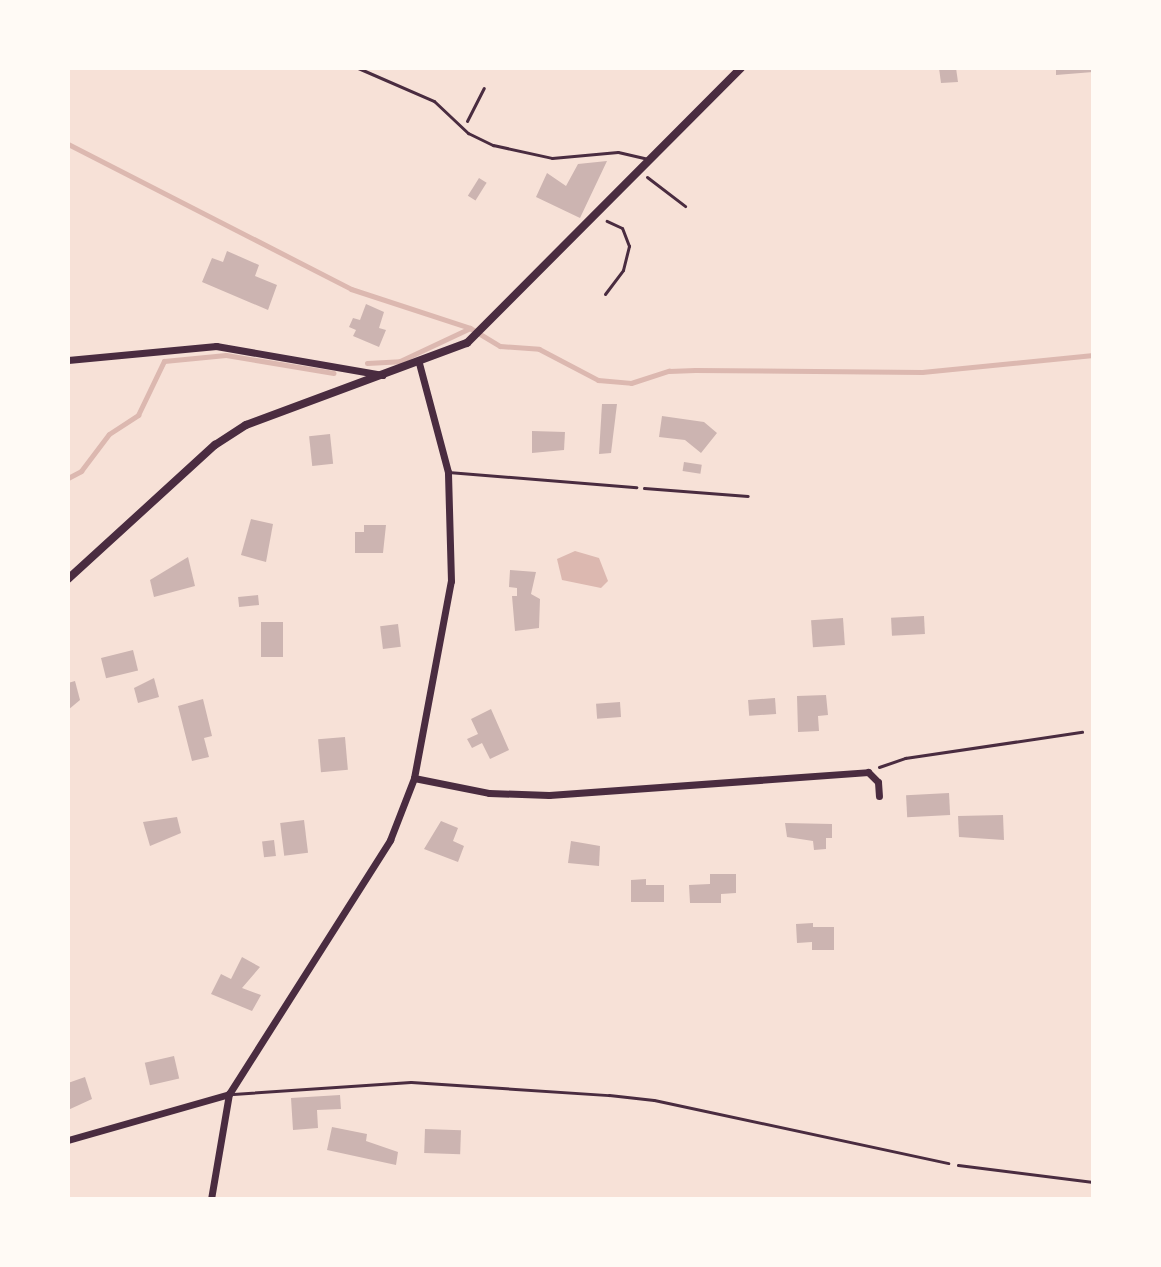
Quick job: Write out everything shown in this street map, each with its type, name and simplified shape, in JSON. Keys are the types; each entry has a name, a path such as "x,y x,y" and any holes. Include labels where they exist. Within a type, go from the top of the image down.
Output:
{"street":[{"path":"68,579 215,445 246,425 467,343 741,68"},
{"path":"68,360 216,346 384,376"},
{"path":"211,1199 229,1094 379,861 414,778 451,581 448,472 419,363"},
{"path":"414,778 489,793 549,795 868,772 878,782 879,796"},
{"path":"68,1140 229,1094"}],"lane":[{"path":"358,68 434,101 461,126 493,145 552,158 635,153 651,160"},
{"path":"448,472 636,487"},
{"path":"229,1094 411,1082 609,1095 654,1100 948,1163"}],"path":[{"path":"461,126 474,114 484,88"},
{"path":"640,172 685,206"},
{"path":"597,215 622,228 629,246 623,270 605,294"},
{"path":"636,487 748,496"},
{"path":"879,767 905,758 1082,732"},
{"path":"948,1163 1093,1182"}],"shaded area":[{"path":"575,551 599,558 608,581 601,588 562,580 557,559"}],"building":[{"path":"939,68 956,68 958,82 941,83"},
{"path":"1056,68 1093,68 1093,72 1056,75"},
{"path":"607,161 580,218 536,197 547,173 566,186 578,164"},
{"path":"479,178 487,183 476,201 468,196"},
{"path":"227,251 259,265 255,276 277,285 268,310 202,282 212,258 223,262"},
{"path":"366,304 384,312 379,328 386,330 379,347 353,336 356,330 349,327 353,318 360,320"},
{"path":"602,404 617,404 611,453 599,454"},
{"path":"662,416 704,422 717,433 701,453 685,440 659,437"},
{"path":"532,431 565,432 564,450 532,453"},
{"path":"330,434 333,464 312,466 309,436"},
{"path":"684,462 702,465 700,474 683,471"},
{"path":"251,519 273,524 266,562 241,555"},
{"path":"364,525 386,525 383,553 355,553 355,532 364,532"},
{"path":"188,557 195,586 154,597 150,580"},
{"path":"510,570 536,572 531,594 540,599 539,628 515,631 512,596 517,596 517,588 509,587"},
{"path":"258,595 259,605 239,607 238,597"},
{"path":"924,616 925,634 892,636 891,618"},
{"path":"843,618 845,645 813,647 811,620"},
{"path":"261,622 283,622 283,657 261,657"},
{"path":"398,624 401,647 383,649 380,626"},
{"path":"133,650 138,670 106,678 101,658"},
{"path":"154,678 159,697 138,703 134,688"},
{"path":"75,681 80,700 68,710 68,683"},
{"path":"826,695 828,715 818,716 819,731 798,732 797,696"},
{"path":"775,698 776,714 749,716 748,700"},
{"path":"203,699 212,736 204,738 209,757 192,761 178,706"},
{"path":"620,702 621,717 597,719 596,704"},
{"path":"491,709 509,750 490,759 482,743 472,748 467,739 478,734 471,719"},
{"path":"345,737 348,770 321,772 318,739"},
{"path":"949,793 950,815 907,817 906,795"},
{"path":"1003,815 1004,840 959,837 958,816"},
{"path":"177,817 181,833 150,846 143,822"},
{"path":"304,820 308,853 284,856 280,823"},
{"path":"441,821 458,828 453,841 464,846 458,862 424,849"},
{"path":"785,823 832,824 832,838 826,838 826,849 814,850 813,841 787,837"},
{"path":"274,840 276,856 264,857 262,841"},
{"path":"571,841 600,846 599,866 568,863"},
{"path":"710,874 736,874 736,893 721,894 721,903 690,903 689,885 710,884"},
{"path":"646,879 646,885 664,885 664,902 631,902 631,880"},
{"path":"813,923 813,927 834,927 834,950 812,950 812,942 797,943 796,924"},
{"path":"242,957 260,967 242,988 261,995 252,1011 211,994 221,974 231,979"},
{"path":"174,1056 179,1078 150,1085 145,1063"},
{"path":"85,1077 92,1099 68,1110 68,1083"},
{"path":"340,1095 341,1109 317,1110 318,1128 293,1130 291,1098"},
{"path":"332,1127 367,1134 366,1141 398,1152 396,1165 327,1150"},
{"path":"425,1129 461,1130 460,1154 424,1153"}],"waterway":[{"path":"68,144 351,289 470,328 500,346 539,349 598,380 631,383 669,371 695,370 922,372 1093,355"},
{"path":"367,363 400,361 470,328"},
{"path":"68,478 81,471 109,434 138,415 164,361 226,355 334,373"}]}
